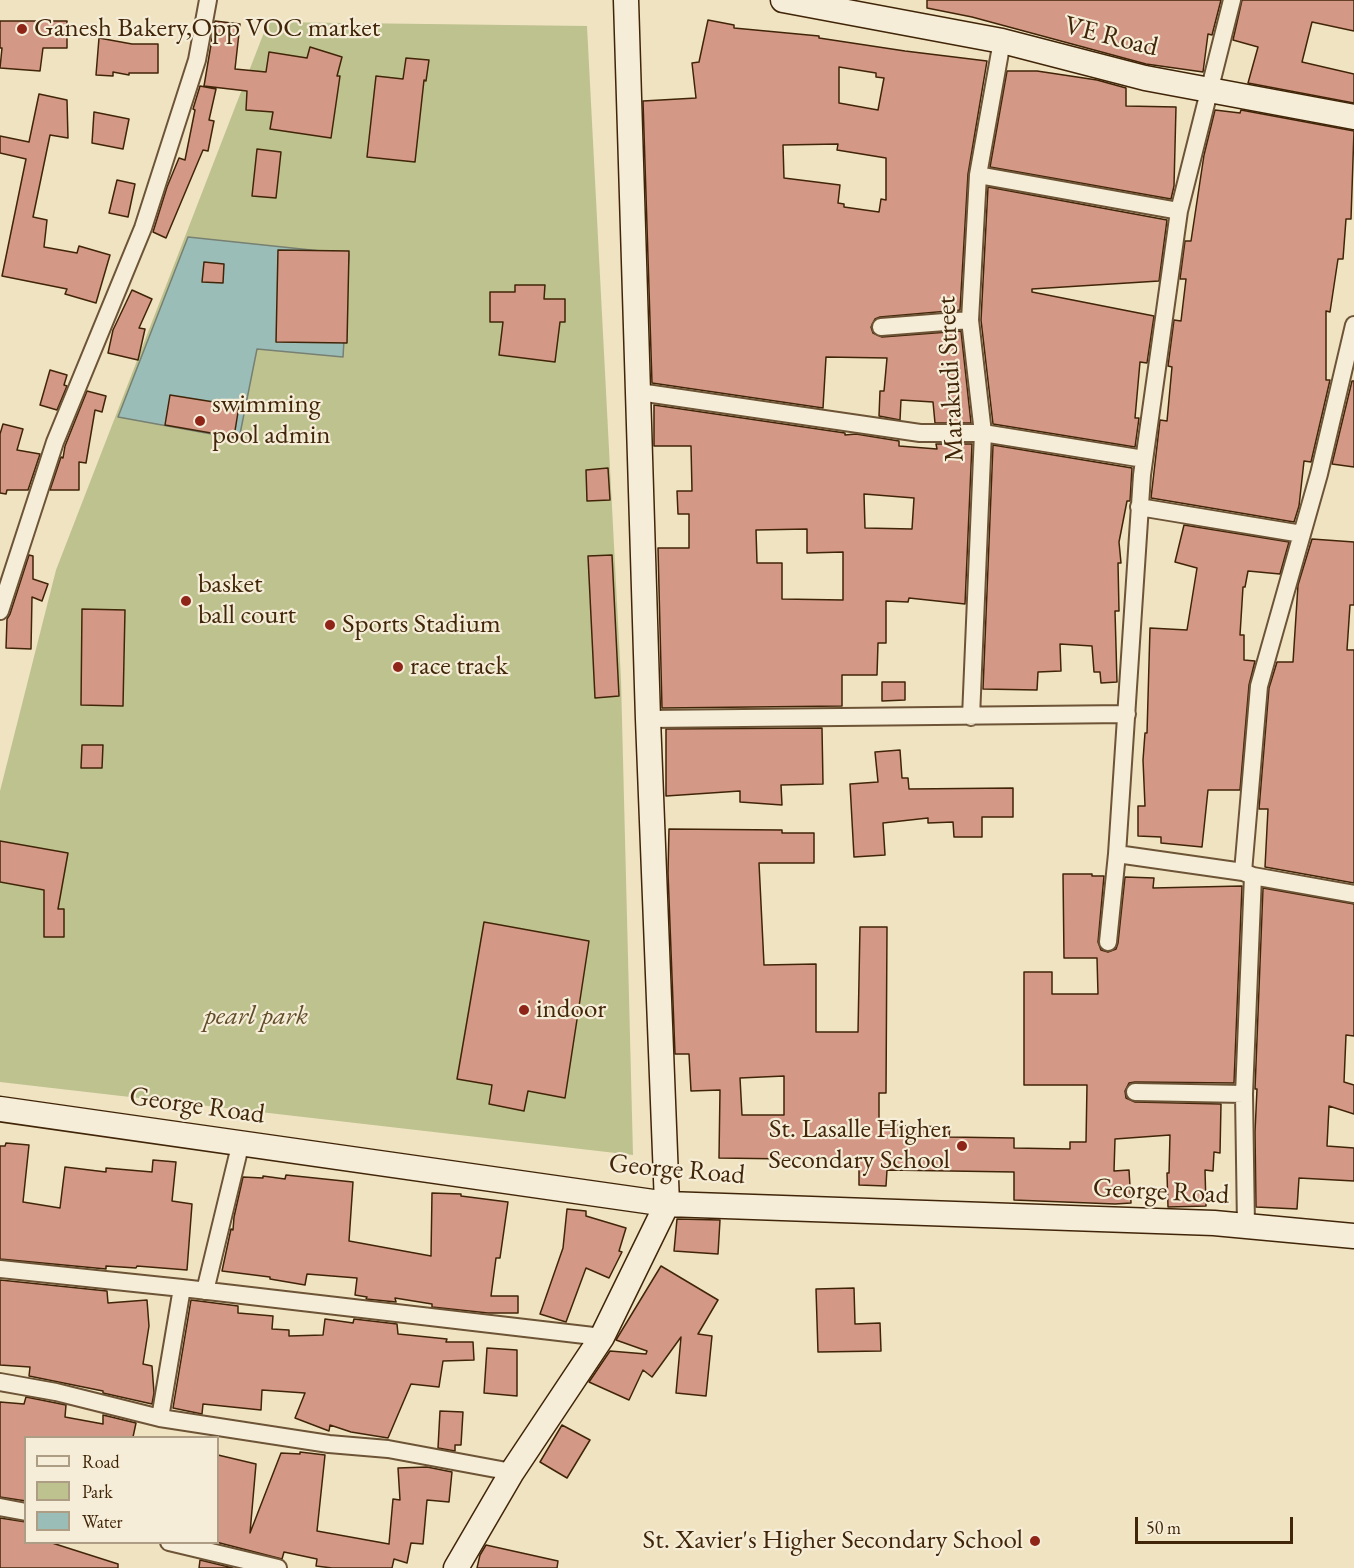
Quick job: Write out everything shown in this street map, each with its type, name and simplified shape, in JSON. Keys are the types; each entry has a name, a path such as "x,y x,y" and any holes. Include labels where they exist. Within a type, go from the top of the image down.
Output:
{"main road":[{"path":"456,1568 512,1472 602,1337 667,1204 648,719 626,0"},
{"name":"VE Road","path":"783,0 1002,41 1145,78 1354,117"},
{"name":"George Road","path":"0,1109 667,1204 1214,1223 1354,1236"}],"street":[{"path":"0,611 55,442 143,228 197,60 208,0"},
{"path":"1107,942 1117,854 1144,459 1179,211 1232,0"},
{"name":"Marakudi Street","path":"971,717 983,433 970,321 978,175 1002,41"},
{"path":"978,175 1179,211"},
{"path":"881,327 970,321"},
{"path":"1246,1227 1244,1094 1248,874 1259,686 1319,474 1354,325"},
{"path":"639,392 920,433 983,433 1144,459"},
{"path":"1139,507 1302,534"},
{"path":"648,719 1127,714"},
{"path":"1117,854 1248,874 1354,894"},
{"path":"1135,1092 1244,1094"},
{"path":"205,1291 241,1142"},
{"path":"0,1269 602,1337"},
{"path":"160,1418 182,1288"},
{"path":"0,1382 56,1392 160,1418 329,1444 388,1449 512,1472"},
{"path":"0,1507 24,1512"},
{"path":"177,1544 278,1568"}],"green space":[{"name":"Sports Stadium","path":"268,22 587,26 621,680 633,1155 0,1082 0,791 56,570"}],"water":[{"path":"188,237 349,254 343,357 257,349 239,439 118,417"}],"building":[{"path":"927,0 1221,0 1212,35 1208,34 1203,72 1146,64 972,17 927,8"},
{"path":"1242,0 1354,0 1354,31 1312,22 1302,62 1354,74 1354,103 1248,83 1258,47 1233,40"},
{"path":"708,20 734,25 734,28 819,36 819,38 905,51 987,61 968,174 960,310 880,317 875,319 871,327 873,333 882,337 961,331 971,423 935,423 933,402 901,400 900,420 879,416 880,391 884,391 887,358 826,357 823,408 652,383 643,101 696,98 692,63 699,62","holes":["839,67 876,73 876,77 884,78 878,110 839,103","838,144 837,150 886,158 886,200 881,199 879,212 844,207 844,204 838,203 840,185 784,178 783,145"]},
{"path":"0,21 67,21 67,48 43,48 40,71 0,68 2,48 0,48"},
{"path":"215,21 240,24 235,69 266,72 269,52 307,58 310,47 342,57 337,76 340,76 331,138 270,129 273,112 246,110 247,91 204,86"},
{"path":"99,38 132,44 158,44 158,73 129,73 129,75 113,72 113,76 96,75"},
{"path":"406,58 429,60 426,81 424,80 415,162 367,157 376,76 403,79"},
{"path":"1007,71 1037,71 1097,80 1126,88 1126,106 1176,107 1174,186 1171,199 990,167"},
{"path":"200,86 216,89 209,120 214,121 208,151 203,150 166,238 153,232 179,158 185,160 195,110 193,109"},
{"path":"39,94 67,100 68,138 50,135 33,217 47,220 44,247 77,253 79,246 110,255 96,303 65,294 67,289 2,276 26,159 0,153 0,136 29,142"},
{"path":"1215,110 1240,113 1241,110 1354,131 1351,219 1346,219 1343,259 1338,259 1330,312 1326,311 1326,380 1330,380 1311,462 1304,461 1299,506 1294,522 1151,498 1160,420 1167,421 1172,367 1168,366 1174,320 1181,321 1186,279 1180,279 1185,241 1191,241 1204,155"},
{"path":"94,112 129,119 123,149 92,143"},
{"path":"257,149 281,152 276,198 252,196"},
{"path":"117,180 135,184 128,217 109,213"},
{"path":"988,187 1167,220 1159,281 1032,289 1032,292 1154,316 1147,363 1140,362 1135,418 1139,418 1135,447 993,424 981,320"},
{"path":"278,250 349,251 347,343 276,342"},
{"path":"204,262 224,264 223,283 202,282"},
{"path":"515,285 545,285 544,299 565,299 565,322 560,322 555,362 499,355 503,322 490,322 490,292 515,292"},
{"path":"132,290 152,299 139,328 145,329 138,360 108,353 113,330"},
{"path":"50,370 67,375 64,385 67,386 57,410 40,405"},
{"path":"1352,381 1354,381 1354,467 1332,464"},
{"path":"87,391 106,396 102,412 95,410 86,463 79,462 79,490 50,490 61,457 63,458 65,446"},
{"path":"170,395 239,406 234,437 165,425"},
{"path":"654,405 845,433 845,435 856,434 899,441 899,446 937,449 936,444 972,444 965,604 909,598 908,602 886,601 886,643 878,643 877,675 842,675 842,706 662,708 658,548 689,548 689,514 678,514 677,491 692,491 691,446 654,446","holes":["864,494 914,498 912,529 865,528","807,529 807,553 843,552 843,600 782,599 782,563 757,563 756,530"]},
{"path":"3,424 23,429 17,450 40,454 28,490 7,490 6,494 0,493 0,434"},
{"path":"993,445 1132,468 1130,501 1127,501 1119,542 1121,563 1118,563 1119,611 1115,611 1117,682 1101,683 1100,672 1094,672 1092,646 1060,644 1061,671 1038,672 1037,690 983,689"},
{"path":"608,468 610,500 587,501 586,470"},
{"path":"1184,525 1289,542 1280,574 1248,571 1245,587 1243,587 1240,635 1244,635 1244,660 1255,661 1249,685 1240,790 1208,790 1202,847 1161,843 1161,837 1138,836 1138,806 1145,806 1143,760 1145,733 1147,733 1150,628 1187,630 1197,568 1175,562"},
{"path":"1312,539 1354,542 1354,605 1350,605 1347,650 1354,650 1354,883 1265,867 1268,809 1259,809 1269,688 1277,662 1293,662 1298,585"},
{"path":"29,555 33,556 33,579 48,584 42,601 32,597 31,649 6,648 7,619"},
{"path":"612,555 619,696 595,698 588,556"},
{"path":"82,609 125,610 123,706 81,705"},
{"path":"882,682 905,682 905,700 882,701"},
{"path":"822,728 823,784 781,785 782,805 740,802 740,791 666,796 666,729"},
{"path":"82,745 103,745 102,768 81,768"},
{"path":"900,750 902,778 908,778 909,789 1013,788 1013,817 982,817 982,837 954,837 953,822 928,823 928,818 883,823 885,855 854,857 850,784 878,782 875,752"},
{"path":"669,829 782,830 782,833 814,833 814,863 759,863 764,965 816,964 816,1032 858,1032 860,927 887,927 886,1093 879,1093 879,1125 950,1127 949,1137 1014,1138 1014,1148 1070,1149 1070,1142 1086,1142 1087,1085 1024,1085 1024,972 1052,972 1052,994 1098,994 1097,958 1064,958 1063,874 1104,876 1098,942 1101,950 1108,952 1116,949 1118,943 1125,877 1154,878 1153,888 1242,886 1234,1083 1135,1082 1129,1083 1125,1091 1126,1098 1135,1102 1221,1104 1220,1153 1214,1152 1213,1171 1205,1170 1206,1206 1168,1207 1167,1173 1169,1173 1170,1135 1115,1139 1114,1171 1129,1170 1131,1203 1115,1204 1014,1200 1014,1172 887,1170 886,1186 859,1185 859,1160 719,1158 720,1090 691,1091 689,1054 675,1054 668,873","holes":["784,1076 784,1115 742,1115 740,1078"]},
{"path":"0,841 68,853 58,909 64,909 64,937 44,937 44,890 0,882"},
{"path":"1263,888 1354,904 1354,1036 1346,1035 1344,1082 1354,1085 1354,1114 1329,1106 1327,1146 1354,1148 1354,1181 1299,1178 1297,1209 1256,1207 1257,1089 1255,1089"},
{"name":"indoor","path":"484,922 589,941 565,1098 528,1091 524,1111 489,1104 492,1085 457,1079"},
{"path":"6,1143 29,1145 23,1202 60,1208 65,1167 106,1172 106,1168 152,1172 153,1160 176,1162 172,1201 192,1204 187,1270 137,1266 136,1268 106,1266 106,1269 0,1259 0,1146 5,1146"},
{"path":"286,1175 353,1182 349,1241 431,1256 432,1193 461,1194 461,1196 508,1202 500,1258 496,1258 491,1296 518,1296 518,1313 488,1313 432,1307 432,1304 395,1298 396,1302 366,1299 367,1297 355,1295 357,1278 307,1274 305,1285 270,1279 270,1277 222,1271 243,1177 263,1178 263,1176 285,1179"},
{"path":"567,1209 586,1211 586,1216 626,1228 619,1251 622,1252 609,1278 586,1268 566,1322 540,1314 563,1248"},
{"path":"677,1219 720,1220 718,1254 674,1251"},
{"path":"661,1266 718,1300 698,1334 712,1336 706,1396 676,1393 681,1337 652,1377 643,1370 629,1400 589,1382 610,1351 646,1354 647,1351 616,1340"},
{"path":"0,1280 107,1291 108,1303 147,1300 149,1326 143,1364 152,1366 154,1393 152,1404 29,1376 30,1367 0,1365"},
{"path":"854,1288 855,1324 880,1323 881,1351 818,1352 816,1289"},
{"path":"191,1300 238,1306 238,1313 273,1316 272,1329 289,1330 289,1336 323,1335 325,1319 353,1323 354,1319 397,1324 398,1334 447,1339 446,1342 473,1342 474,1360 443,1361 439,1387 411,1384 388,1438 351,1432 330,1425 329,1431 295,1418 305,1393 262,1390 261,1410 203,1404 202,1414 173,1408"},
{"path":"487,1348 517,1350 517,1396 484,1393"},
{"path":"26,1397 66,1405 65,1417 103,1424 103,1415 136,1423 133,1436 24,1436 24,1501 0,1497 0,1402 24,1404"},
{"path":"440,1411 463,1412 461,1445 455,1445 455,1451 438,1448"},
{"path":"562,1425 590,1440 567,1478 540,1462"},
{"path":"300,1452 325,1455 317,1531 389,1544 393,1499 400,1500 398,1468 427,1467 452,1472 449,1502 427,1500 423,1544 411,1543 407,1563 394,1559 392,1568 316,1566 317,1559 284,1552 282,1559 219,1543 219,1455 256,1464 250,1533 281,1453 300,1454"},
{"path":"0,1518 24,1522 24,1544 55,1544 118,1564 118,1568 0,1568"},
{"path":"486,1545 558,1561 557,1568 477,1568 480,1555"},
{"path":"200,1560 233,1568 199,1568"}],"place":[{"name":"Ganesh Bakery,Opp VOC market","path":"22,29"},
{"name":"swimming pool admin","path":"200,421"},
{"name":"basket ball court","path":"186,601"},
{"name":"Sports Stadium","path":"330,625"},
{"name":"race track","path":"398,667"},
{"name":"indoor","path":"524,1010"},
{"name":"St. Lasalle Higher Secondary School","path":"962,1146"},
{"name":"St. Xavier's Higher Secondary School","path":"1035,1541"}],"park label":[{"name":"pearl park","path":"256,1017"}]}
